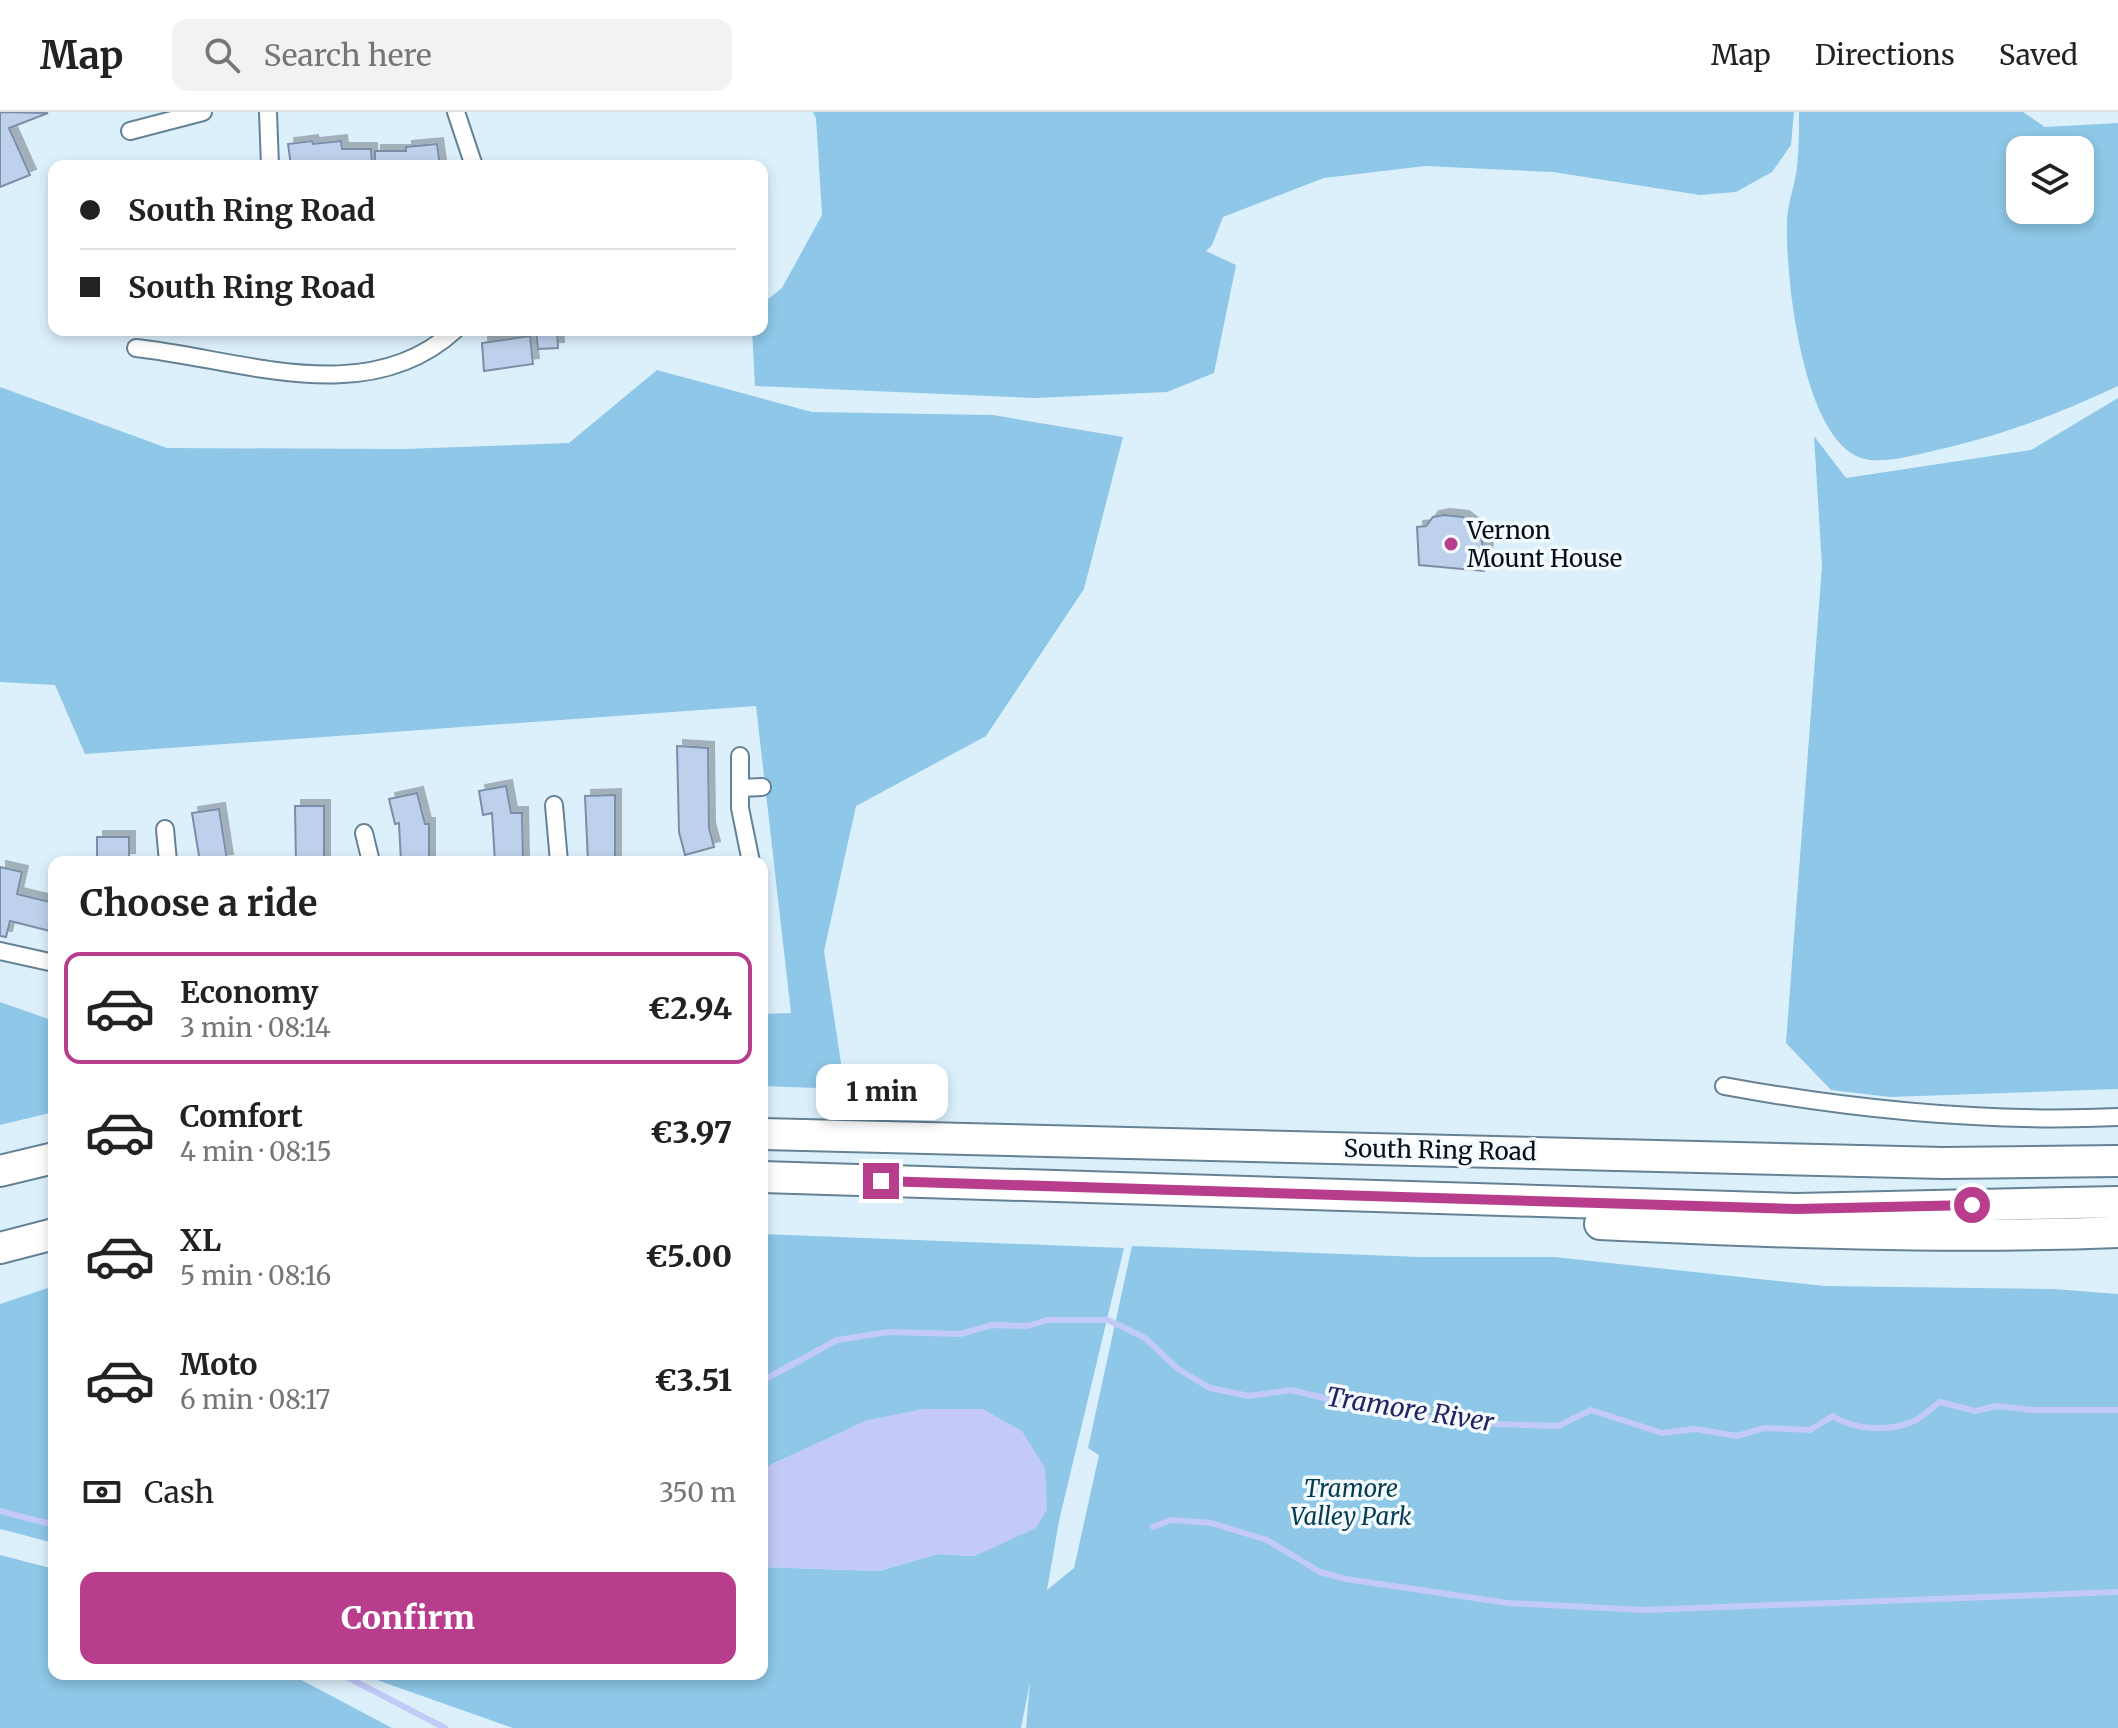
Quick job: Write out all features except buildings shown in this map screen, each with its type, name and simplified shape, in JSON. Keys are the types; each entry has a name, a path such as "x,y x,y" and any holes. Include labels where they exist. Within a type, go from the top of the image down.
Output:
{"highway":[{"name":"South Ring Road","path":"768,1134 1943,1163 2118,1161"},
{"path":"1943,1163 2118,1144"},
{"path":"0,1171 48,1159"},
{"name":"South Ring Road","path":"768,1177 1383,1199 1797,1209 2118,1202"},
{"path":"1383,1199 1555,1222 1762,1232 2011,1236 2118,1232"},
{"path":"0,1248 48,1236"}],"street":[{"path":"130,131 203,112"},
{"path":"268,112 270,160"},
{"path":"456,112 472,160"},
{"path":"136,348 300,374 349,374 390,369 436,347 448,336"},
{"path":"740,756 740,808 750,856"},
{"path":"740,788 762,787"},
{"path":"554,805 558,856"},
{"path":"165,829 167,856"},
{"path":"364,833 370,856"},
{"path":"0,951 48,962"},
{"path":"1724,1086 1890,1111 2012,1118 2118,1117"}],"green space":[{"path":"813,112 1794,112 1791,145 1772,172 1736,192 1700,195 1553,172 1425,166 1324,178 1223,217 1212,245 1206,251 1236,265 1214,373 1167,392 1035,398 755,386 752,336 768,336 768,299 782,288 822,215 816,118"},
{"path":"1799,112 2023,112 2045,127 2118,123 2118,386 2031,422 1924,453 1897,459 1870,460 1847,450 1828,427 1813,395 1794,317 1787,220 1799,146"},
{"path":"657,370 812,412 993,415 1123,437 1084,589 986,736 856,806 824,951 845,1089 768,1086 768,1014 791,1013 756,706 85,754 55,685 0,682 0,387 167,448 403,449 569,443"},
{"path":"2118,398 2118,1089 1890,1097 1831,1090 1786,1043 1822,566 1814,436 1846,478 2031,450"},
{"path":"0,1002 48,1019 48,1113 0,1125"},
{"name":"Tramore Valley Park","path":"768,1234 1124,1248 1059,1521 1047,1590 1074,1568 1099,1455 1088,1448 1132,1246 1420,1257 1554,1257 1825,1286 2054,1289 2118,1294 2118,1728 1026,1728 1030,1682 1021,1728 513,1728 377,1680 768,1680 768,1567 879,1571 938,1554 975,1556 868,1420 768,1466"},
{"path":"48,1288 48,1541 0,1529 0,1304"},
{"path":"0,1555 48,1567 48,1680 301,1680 392,1728 0,1728"}],"shaded area":[{"path":"923,1409 983,1409 1022,1431 1045,1468 1047,1510 1036,1528 975,1556 938,1554 879,1571 768,1567 768,1466 868,1420"}],"waterway":[{"name":"Tramore River","path":"768,1378 837,1340 889,1332 960,1334 992,1325 1028,1326 1047,1320 1108,1320 1145,1338 1178,1369 1210,1388 1249,1396 1291,1390 1361,1407 1462,1423 1558,1426 1591,1410 1662,1433 1695,1429 1737,1436 1764,1428 1810,1430 1833,1416 1861,1427 1894,1427 1914,1421 1940,1402 1975,1411 1997,1406 2032,1410 2118,1410"},
{"name":"Tramore River","path":"0,1511 48,1522"},
{"path":"1153,1527 1171,1520 1211,1523 1267,1540 1320,1572 1346,1579 1508,1603 1644,1610 2118,1592"},
{"path":"353,1680 445,1728"}],"place":[{"name":"Vernon Mount House","path":"1451,544"}],"route":[{"path":"881,1181 1383,1199 1797,1209 1972,1205"}]}
